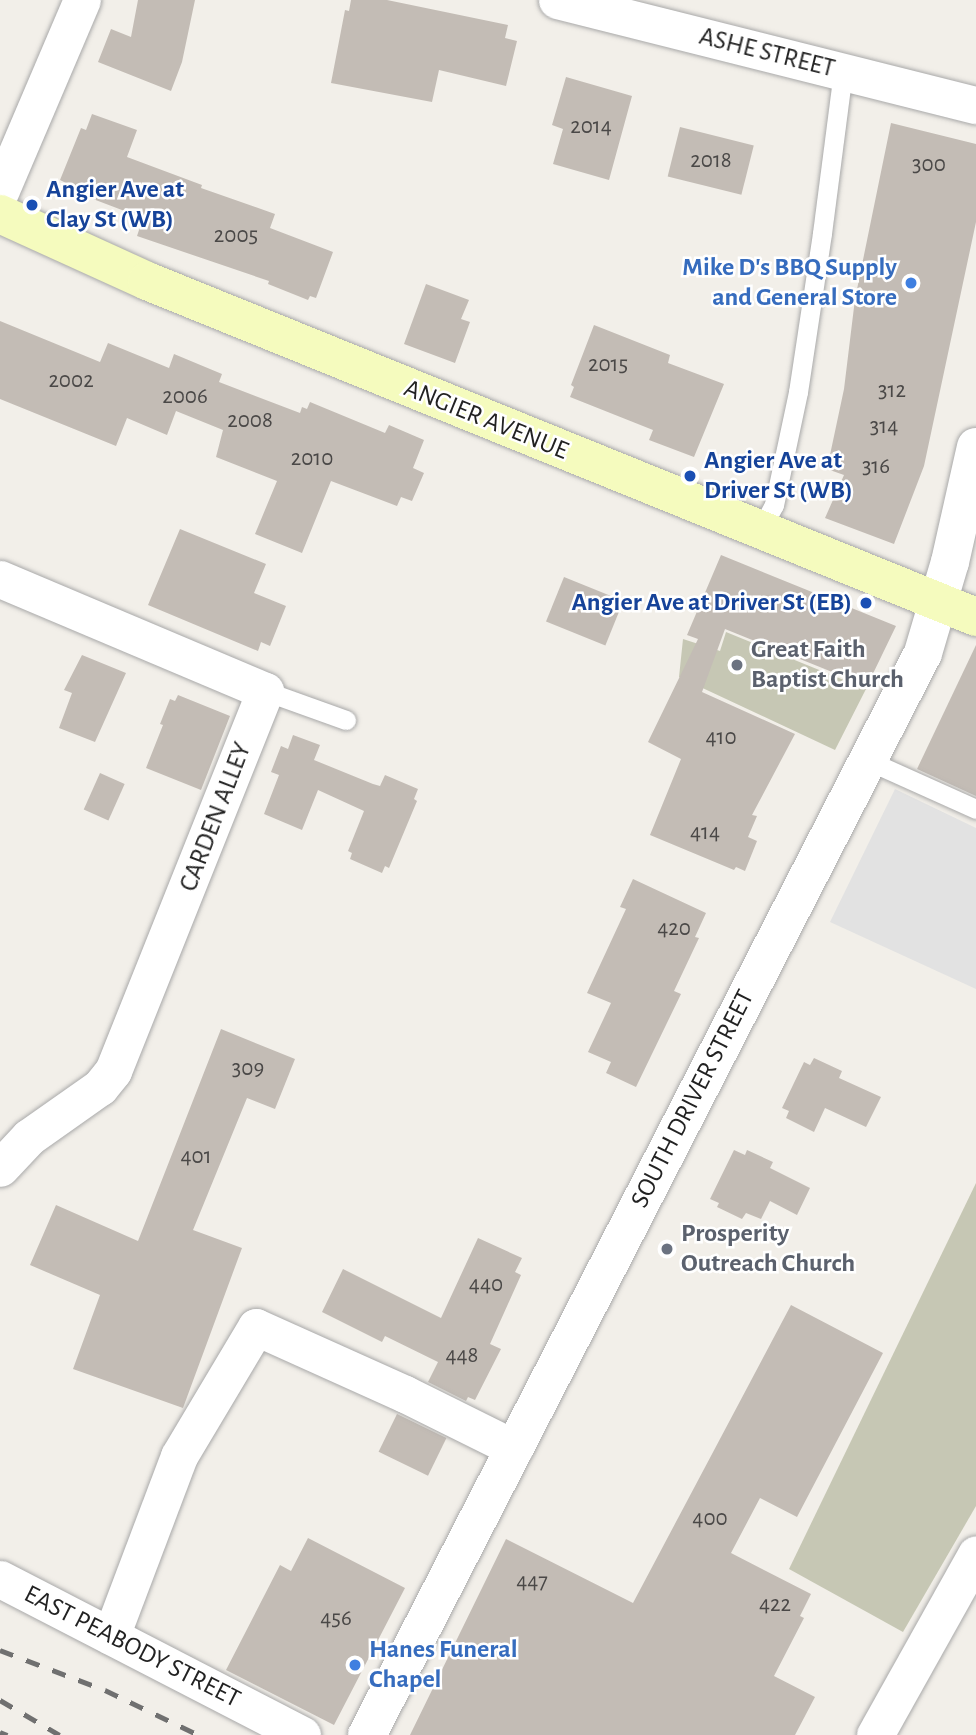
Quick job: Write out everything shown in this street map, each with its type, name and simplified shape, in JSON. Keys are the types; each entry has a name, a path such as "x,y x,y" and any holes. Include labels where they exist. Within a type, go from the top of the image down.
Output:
{"main road":[{"name":"ANGIER AVENUE","path":"0,214 147,281 976,617"}],"street":[{"path":"0,192 82,0"},
{"name":"ASHE STREET","path":"557,0 976,105"},
{"name":"SOUTH DRIVER STREET","path":"367,1735 923,653 940,601 976,447"},
{"path":"0,579 265,691"},
{"name":"CARDEN ALLEY","path":"0,1168 29,1138 100,1087 113,1071 265,691"},
{"path":"111,1636 179,1456 256,1327 405,1394 514,1448"},
{"path":"875,1735 976,1554"},
{"name":"EAST PEABODY STREET","path":"0,1579 302,1735"}],"lane":[{"path":"760,531 774,505 797,392 822,233 843,72"},
{"path":"265,691 346,720"},
{"path":"867,760 976,809"}],"shaded area":[{"path":"726,632 866,689 835,750 679,677 683,639 720,651"},
{"path":"895,789 976,828 976,989 830,922"},
{"path":"976,1183 976,1506 903,1632 789,1569"}],"building":[{"path":"138,0 195,0 182,62 171,91 98,62 111,29 131,37"},
{"path":"351,0 387,0 508,25 505,38 517,41 506,86 439,70 432,102 331,83 345,10 349,11"},
{"path":"566,77 632,96 609,180 553,164 563,129 552,125"},
{"path":"92,114 137,130 127,157 202,185 201,188 275,214 270,228 333,252 316,298 310,296 308,300 268,284 269,281 137,236 143,218 64,188 66,183 60,180 81,128 86,130"},
{"path":"891,123 976,144 976,222 924,466 894,544 825,518 844,475 827,469 844,389 855,299"},
{"path":"680,127 754,145 741,195 668,176"},
{"path":"426,284 469,300 461,319 470,322 455,363 404,344"},
{"path":"0,321 100,362 108,343 169,368 174,354 222,374 219,382 300,413 302,407 307,409 310,402 385,433 389,425 424,440 413,468 424,473 412,501 401,497 397,506 331,481 302,553 255,534 277,481 216,457 223,430 176,411 167,435 127,418 116,446 0,399"},
{"path":"594,325 670,355 668,363 724,384 694,457 649,440 653,430 570,397 574,387 571,385"},
{"path":"180,529 266,564 254,593 286,606 270,646 261,642 258,651 148,605"},
{"path":"721,555 896,626 867,686 725,629 702,692 795,734 752,815 757,816 748,837 757,841 745,871 736,867 734,870 650,835 681,759 648,742 698,639 687,635"},
{"path":"564,577 623,601 605,645 546,622"},
{"path":"976,645 976,796 917,769"},
{"path":"82,655 126,673 95,742 59,728 72,693 64,690"},
{"path":"178,695 230,716 201,790 146,768 170,699 175,701"},
{"path":"293,735 320,745 314,760 380,786 385,775 418,789 414,799 417,801 389,868 385,866 382,873 350,859 352,853 348,851 364,811 318,790 302,830 264,814 279,775 271,772 281,746 288,749"},
{"path":"100,773 125,784 108,821 84,810"},
{"path":"633,879 706,913 695,937 699,938 674,991 681,994 636,1087 606,1073 611,1062 588,1052 611,1003 587,993 626,909 620,907"},
{"path":"221,1029 295,1059 275,1109 247,1098 193,1230 242,1248 183,1408 73,1369 100,1295 30,1265 56,1205 138,1241"},
{"path":"814,1058 842,1071 839,1078 881,1097 866,1127 825,1108 814,1132 786,1118 789,1111 782,1108 804,1062 810,1065"},
{"path":"734,1150 745,1155 747,1150 773,1162 770,1168 810,1188 797,1215 770,1201 761,1219 746,1213 742,1219 717,1207 719,1203 710,1199"},
{"path":"478,1238 522,1258 515,1272 521,1275 490,1344 501,1349 475,1400 468,1397 466,1401 428,1382 438,1362 385,1336 382,1342 322,1312 343,1269 441,1318"},
{"path":"791,1305 883,1353 797,1517 760,1498 731,1553 811,1594 800,1616 804,1618 774,1676 815,1697 795,1735 410,1735 506,1539 633,1603"},
{"path":"397,1414 446,1438 428,1476 379,1452"},
{"path":"308,1538 405,1588 334,1725 226,1670 280,1565 291,1571"}],"railway":[{"path":"0,1650 105,1690 199,1735"},
{"path":"0,1700 60,1735"},
{"path":"0,1732 7,1735"}],"place":[{"name":"Angier Ave at Clay St (WB)","path":"32,205"},
{"name":"Mike D's BBQ Supply and General Store","path":"911,283"},
{"name":"Angier Ave at Driver St (WB)","path":"690,476"},
{"name":"Angier Ave at Driver St (EB)","path":"866,603"},
{"name":"Great Faith Baptist Church","path":"737,665"},
{"name":"Prosperity Outreach Church","path":"667,1249"},
{"name":"Hanes Funeral Chapel","path":"355,1665"}]}
